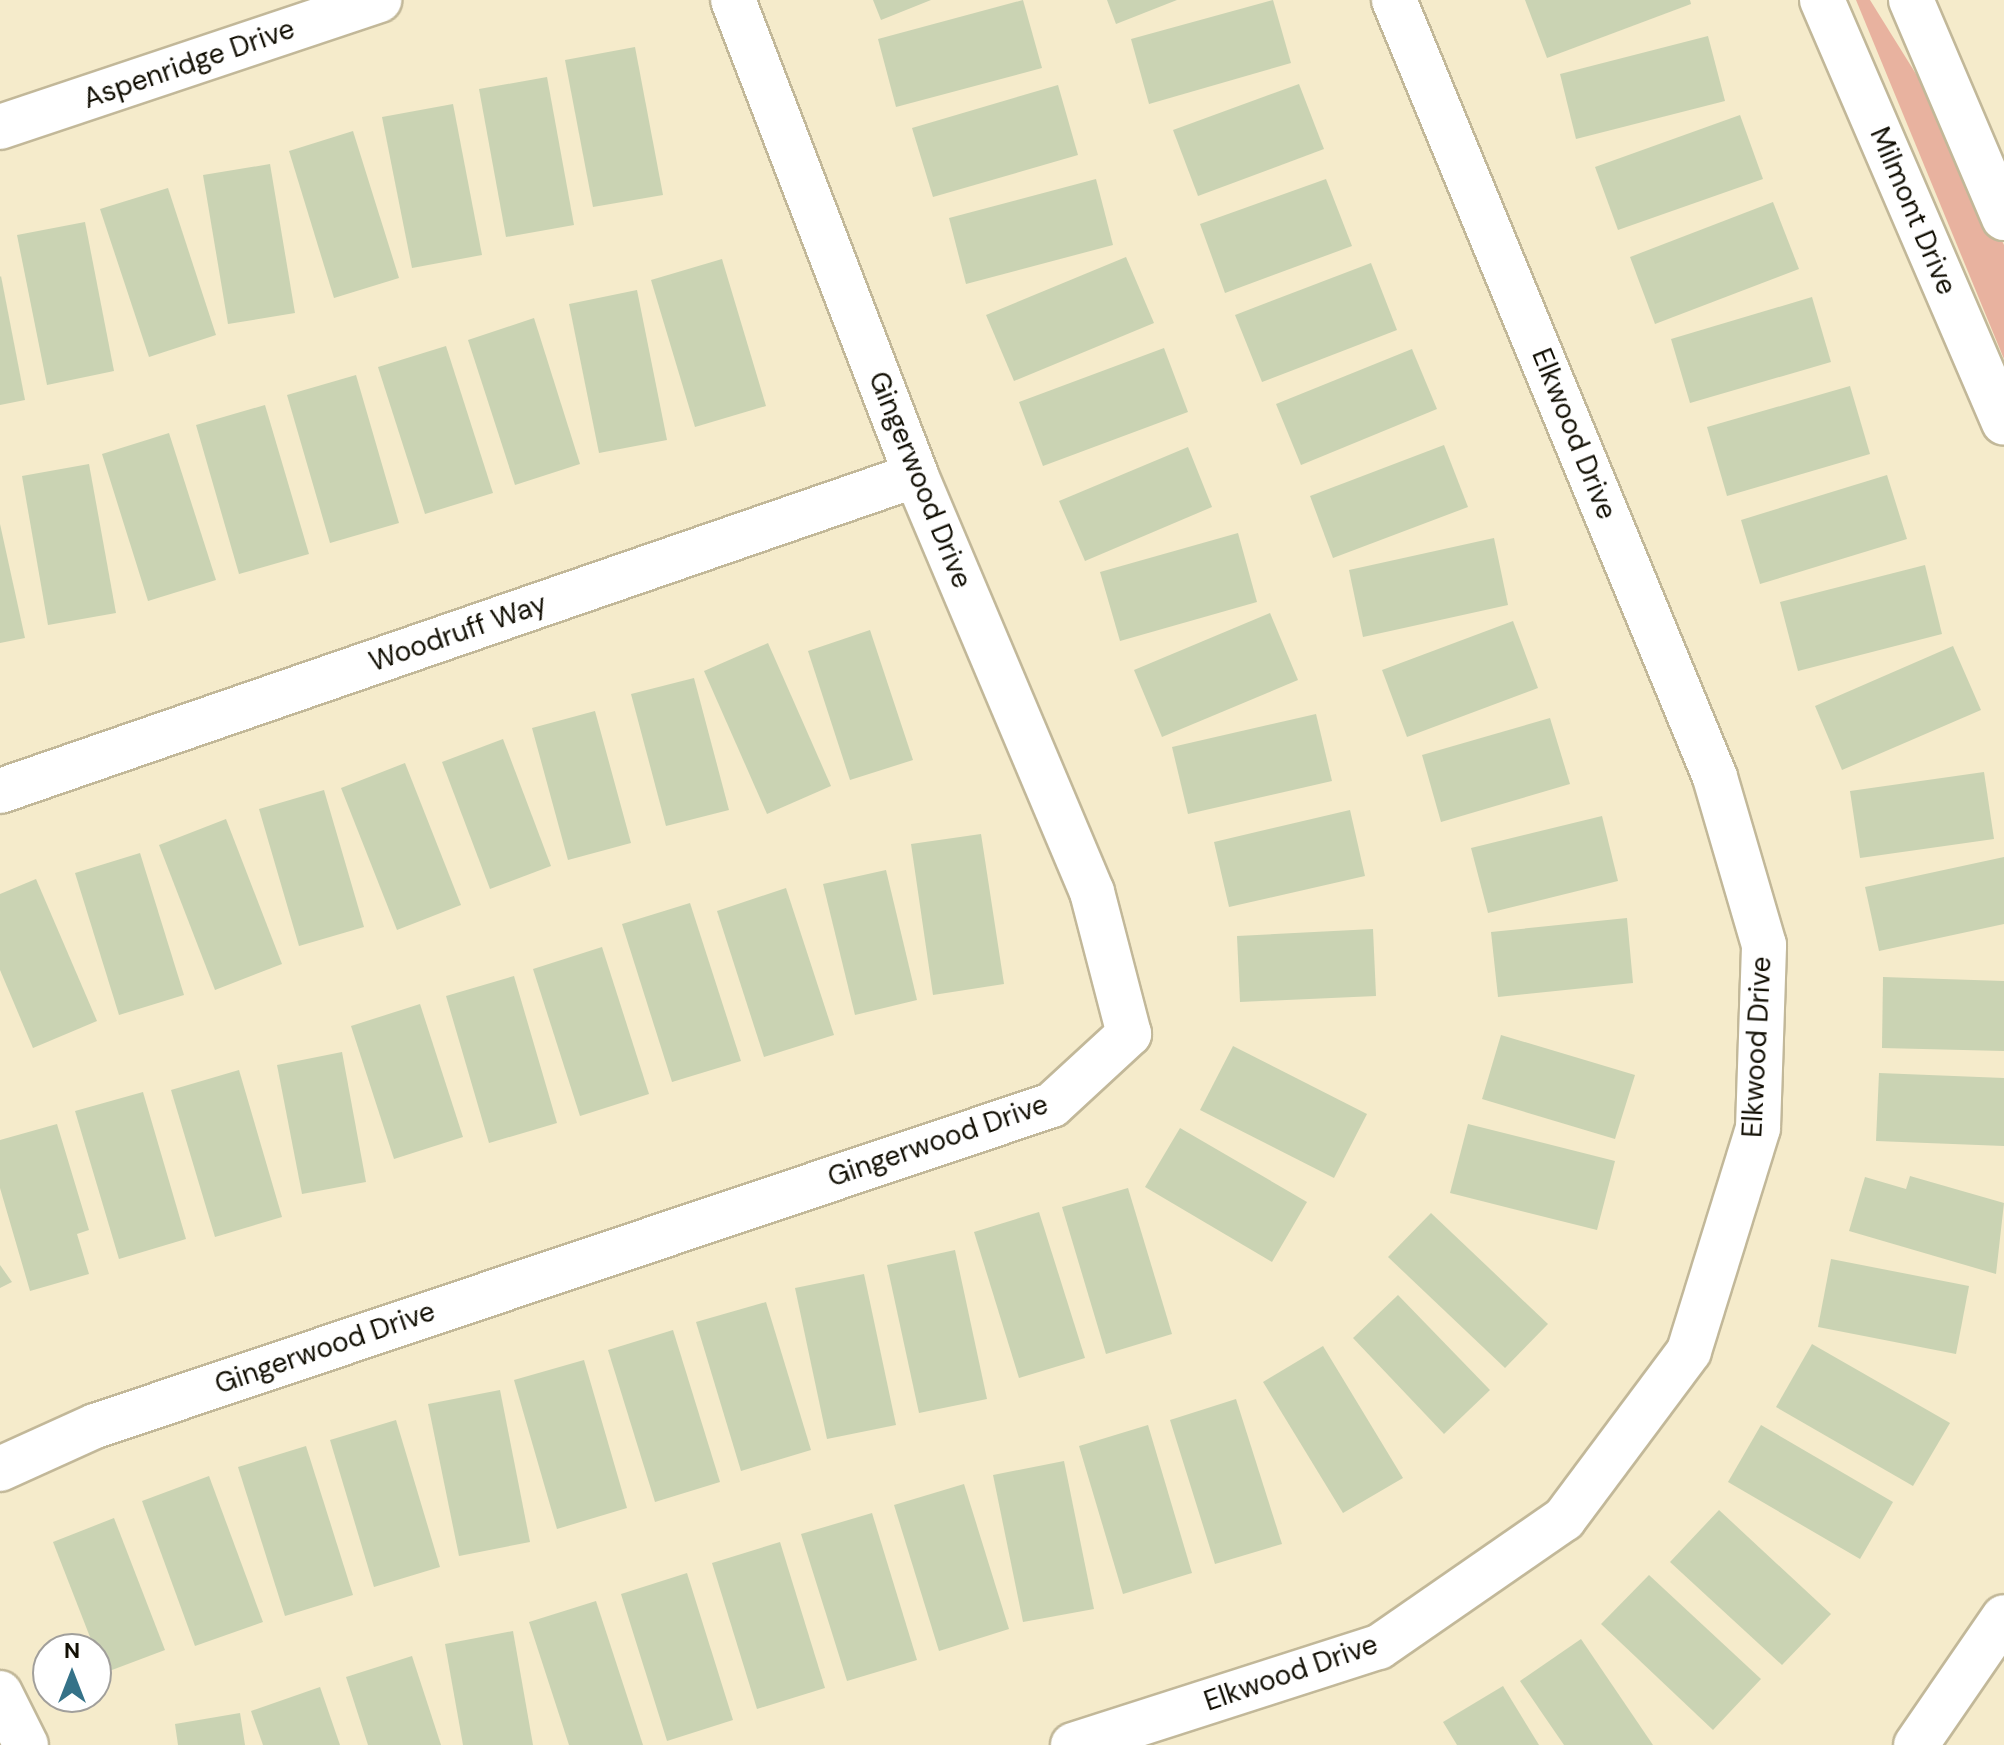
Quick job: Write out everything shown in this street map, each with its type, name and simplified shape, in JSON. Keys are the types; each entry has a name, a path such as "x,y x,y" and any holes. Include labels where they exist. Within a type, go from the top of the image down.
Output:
{"street":[{"name":"Aspenridge Drive","path":"0,127 379,0"},
{"name":"Gingerwood Drive","path":"0,1469 95,1426 1052,1105 1129,1034 1092,892 916,475 733,0"},
{"name":"Elkwood Drive","path":"1073,1745 1379,1647 1564,1519 1689,1351 1758,1128 1764,945 1715,777 1394,0"},
{"name":"Milmont Drive","path":"1822,0 2004,422"},
{"path":"1911,0 2004,218"},
{"name":"Woodruff Way","path":"0,791 916,475"},
{"path":"1919,1744 2004,1617"},
{"path":"0,1693 26,1745"}],"shaded area":[{"path":"1856,0 1870,0 1944,119 2004,245 2004,359"}],"building":[{"path":"873,0 931,0 881,20"},
{"path":"1023,0 1042,68 896,107 878,39"},
{"path":"1107,0 1177,0 1116,24"},
{"path":"1273,0 1291,63 1149,104 1131,39"},
{"path":"1525,0 1690,0 1691,4 1547,58"},
{"path":"1708,36 1725,101 1576,139 1560,74"},
{"path":"635,47 663,195 593,207 565,60"},
{"path":"547,77 574,225 506,237 479,89"},
{"path":"1299,84 1324,149 1198,196 1173,130"},
{"path":"1058,85 1078,155 933,197 912,128"},
{"path":"453,104 482,255 412,268 382,117"},
{"path":"1740,115 1763,179 1618,230 1595,167"},
{"path":"353,131 399,278 334,298 289,151"},
{"path":"270,164 295,313 228,324 203,175"},
{"path":"1096,179 1113,245 966,284 949,218"},
{"path":"1326,179 1352,246 1225,293 1200,224"},
{"path":"168,188 216,335 149,357 100,209"},
{"path":"1773,202 1799,269 1655,324 1630,257"},
{"path":"85,222 114,371 47,385 17,235"},
{"path":"1126,257 1154,323 1014,381 986,315"},
{"path":"722,259 766,406 695,427 651,280"},
{"path":"1371,263 1397,330 1262,382 1235,315"},
{"path":"0,277 25,400 0,405"},
{"path":"637,290 667,440 599,453 569,304"},
{"path":"1812,297 1831,362 1690,403 1671,339"},
{"path":"534,318 580,464 515,485 468,340"},
{"path":"446,346 493,493 425,514 378,367"},
{"path":"1164,348 1188,412 1043,466 1019,402"},
{"path":"1412,349 1437,409 1301,465 1276,404"},
{"path":"356,375 399,523 330,543 287,395"},
{"path":"1850,386 1870,454 1727,496 1707,427"},
{"path":"265,405 309,554 239,574 196,425"},
{"path":"169,433 216,580 148,601 102,454"},
{"path":"1444,445 1468,507 1333,558 1310,496"},
{"path":"1188,447 1212,507 1085,561 1059,501"},
{"path":"89,464 116,613 48,625 22,476"},
{"path":"1887,475 1907,539 1760,584 1741,520"},
{"path":"0,524 25,638 0,643"},
{"path":"1238,533 1257,602 1120,641 1100,572"},
{"path":"1494,538 1508,605 1363,637 1349,570"},
{"path":"1925,565 1942,634 1798,671 1780,602"},
{"path":"1270,613 1298,680 1162,737 1134,670"},
{"path":"1513,621 1538,688 1407,737 1382,670"},
{"path":"870,630 913,760 850,780 808,651"},
{"path":"768,643 831,786 767,814 704,671"},
{"path":"1953,646 1981,710 1842,770 1815,706"},
{"path":"694,678 729,810 666,826 631,694"},
{"path":"595,711 631,843 568,860 532,728"},
{"path":"1316,714 1332,781 1188,814 1172,747"},
{"path":"1550,718 1570,784 1441,822 1422,755"},
{"path":"503,739 551,866 490,889 442,762"},
{"path":"405,763 461,905 397,930 341,788"},
{"path":"1984,772 1994,839 1860,858 1850,791"},
{"path":"324,790 364,927 299,946 259,809"},
{"path":"1350,810 1365,876 1229,907 1214,842"},
{"path":"1602,816 1618,881 1488,913 1471,848"},
{"path":"226,819 282,964 215,990 159,845"},
{"path":"981,834 1004,984 933,995 911,844"},
{"path":"140,853 184,995 119,1015 75,873"},
{"path":"2004,857 2004,924 1879,951 1865,887"},
{"path":"886,870 917,1000 855,1015 823,884"},
{"path":"36,879 97,1021 33,1048 0,970 0,894"},
{"path":"786,888 834,1035 764,1057 717,911"},
{"path":"690,903 741,1061 672,1082 622,924"},
{"path":"1627,918 1633,983 1498,997 1491,932"},
{"path":"1373,929 1376,996 1240,1002 1237,936"},
{"path":"602,947 649,1094 580,1116 533,969"},
{"path":"514,976 557,1123 489,1143 446,996"},
{"path":"1883,977 2004,981 2004,1051 1882,1048"},
{"path":"420,1004 463,1137 394,1159 351,1026"},
{"path":"1501,1035 1635,1075 1615,1139 1482,1099"},
{"path":"1233,1046 1367,1114 1334,1178 1200,1110"},
{"path":"342,1052 366,1182 302,1194 277,1065"},
{"path":"239,1070 282,1217 215,1237 171,1090"},
{"path":"1879,1073 2004,1078 2004,1146 1876,1141"},
{"path":"143,1092 186,1239 119,1259 75,1111"},
{"path":"57,1124 89,1230 77,1234 89,1274 30,1291 0,1188 0,1140"},
{"path":"1468,1124 1615,1161 1597,1230 1450,1193"},
{"path":"1180,1128 1307,1202 1272,1262 1145,1187"},
{"path":"1910,1176 2004,1203 1996,1274 1849,1231 1865,1177 1906,1189"},
{"path":"1128,1188 1172,1334 1106,1354 1062,1207"},
{"path":"1039,1212 1085,1358 1019,1378 974,1232"},
{"path":"1431,1213 1548,1324 1505,1368 1388,1257"},
{"path":"955,1250 987,1399 919,1413 887,1265"},
{"path":"1831,1259 1969,1286 1956,1354 1818,1327"},
{"path":"0,1265 12,1282 0,1288"},
{"path":"864,1274 896,1425 827,1439 795,1288"},
{"path":"1398,1295 1490,1390 1444,1434 1353,1338"},
{"path":"766,1302 811,1450 741,1471 696,1322"},
{"path":"673,1330 720,1482 655,1502 608,1350"},
{"path":"1812,1344 1950,1423 1913,1486 1776,1407"},
{"path":"1323,1346 1403,1478 1343,1513 1263,1382"},
{"path":"584,1360 627,1508 557,1529 514,1380"},
{"path":"500,1390 530,1542 459,1556 428,1404"},
{"path":"1236,1399 1282,1544 1215,1564 1170,1420"},
{"path":"396,1420 440,1567 374,1587 330,1440"},
{"path":"1148,1425 1192,1573 1123,1594 1079,1446"},
{"path":"1761,1425 1893,1502 1860,1559 1728,1482"},
{"path":"306,1446 353,1595 285,1616 238,1467"},
{"path":"1064,1461 1094,1609 1023,1622 993,1475"},
{"path":"209,1476 263,1622 195,1646 142,1501"},
{"path":"964,1484 1009,1629 939,1651 894,1505"},
{"path":"1719,1510 1831,1614 1782,1665 1670,1562"},
{"path":"872,1513 917,1660 847,1681 801,1534"},
{"path":"114,1518 165,1650 112,1670 112,1633 88,1633 53,1542"},
{"path":"780,1542 825,1688 757,1709 712,1563"},
{"path":"687,1573 733,1720 667,1741 621,1594"},
{"path":"1649,1575 1761,1679 1713,1730 1601,1624"},
{"path":"596,1601 643,1745 569,1745 529,1622"},
{"path":"513,1631 533,1745 463,1745 445,1644"},
{"path":"1581,1639 1653,1745 1564,1745 1520,1681"},
{"path":"412,1656 441,1745 368,1745 346,1677"},
{"path":"1503,1686 1539,1745 1457,1745 1443,1722"},
{"path":"320,1687 340,1745 263,1745 251,1711"},
{"path":"240,1713 245,1745 178,1745 175,1724"}]}
